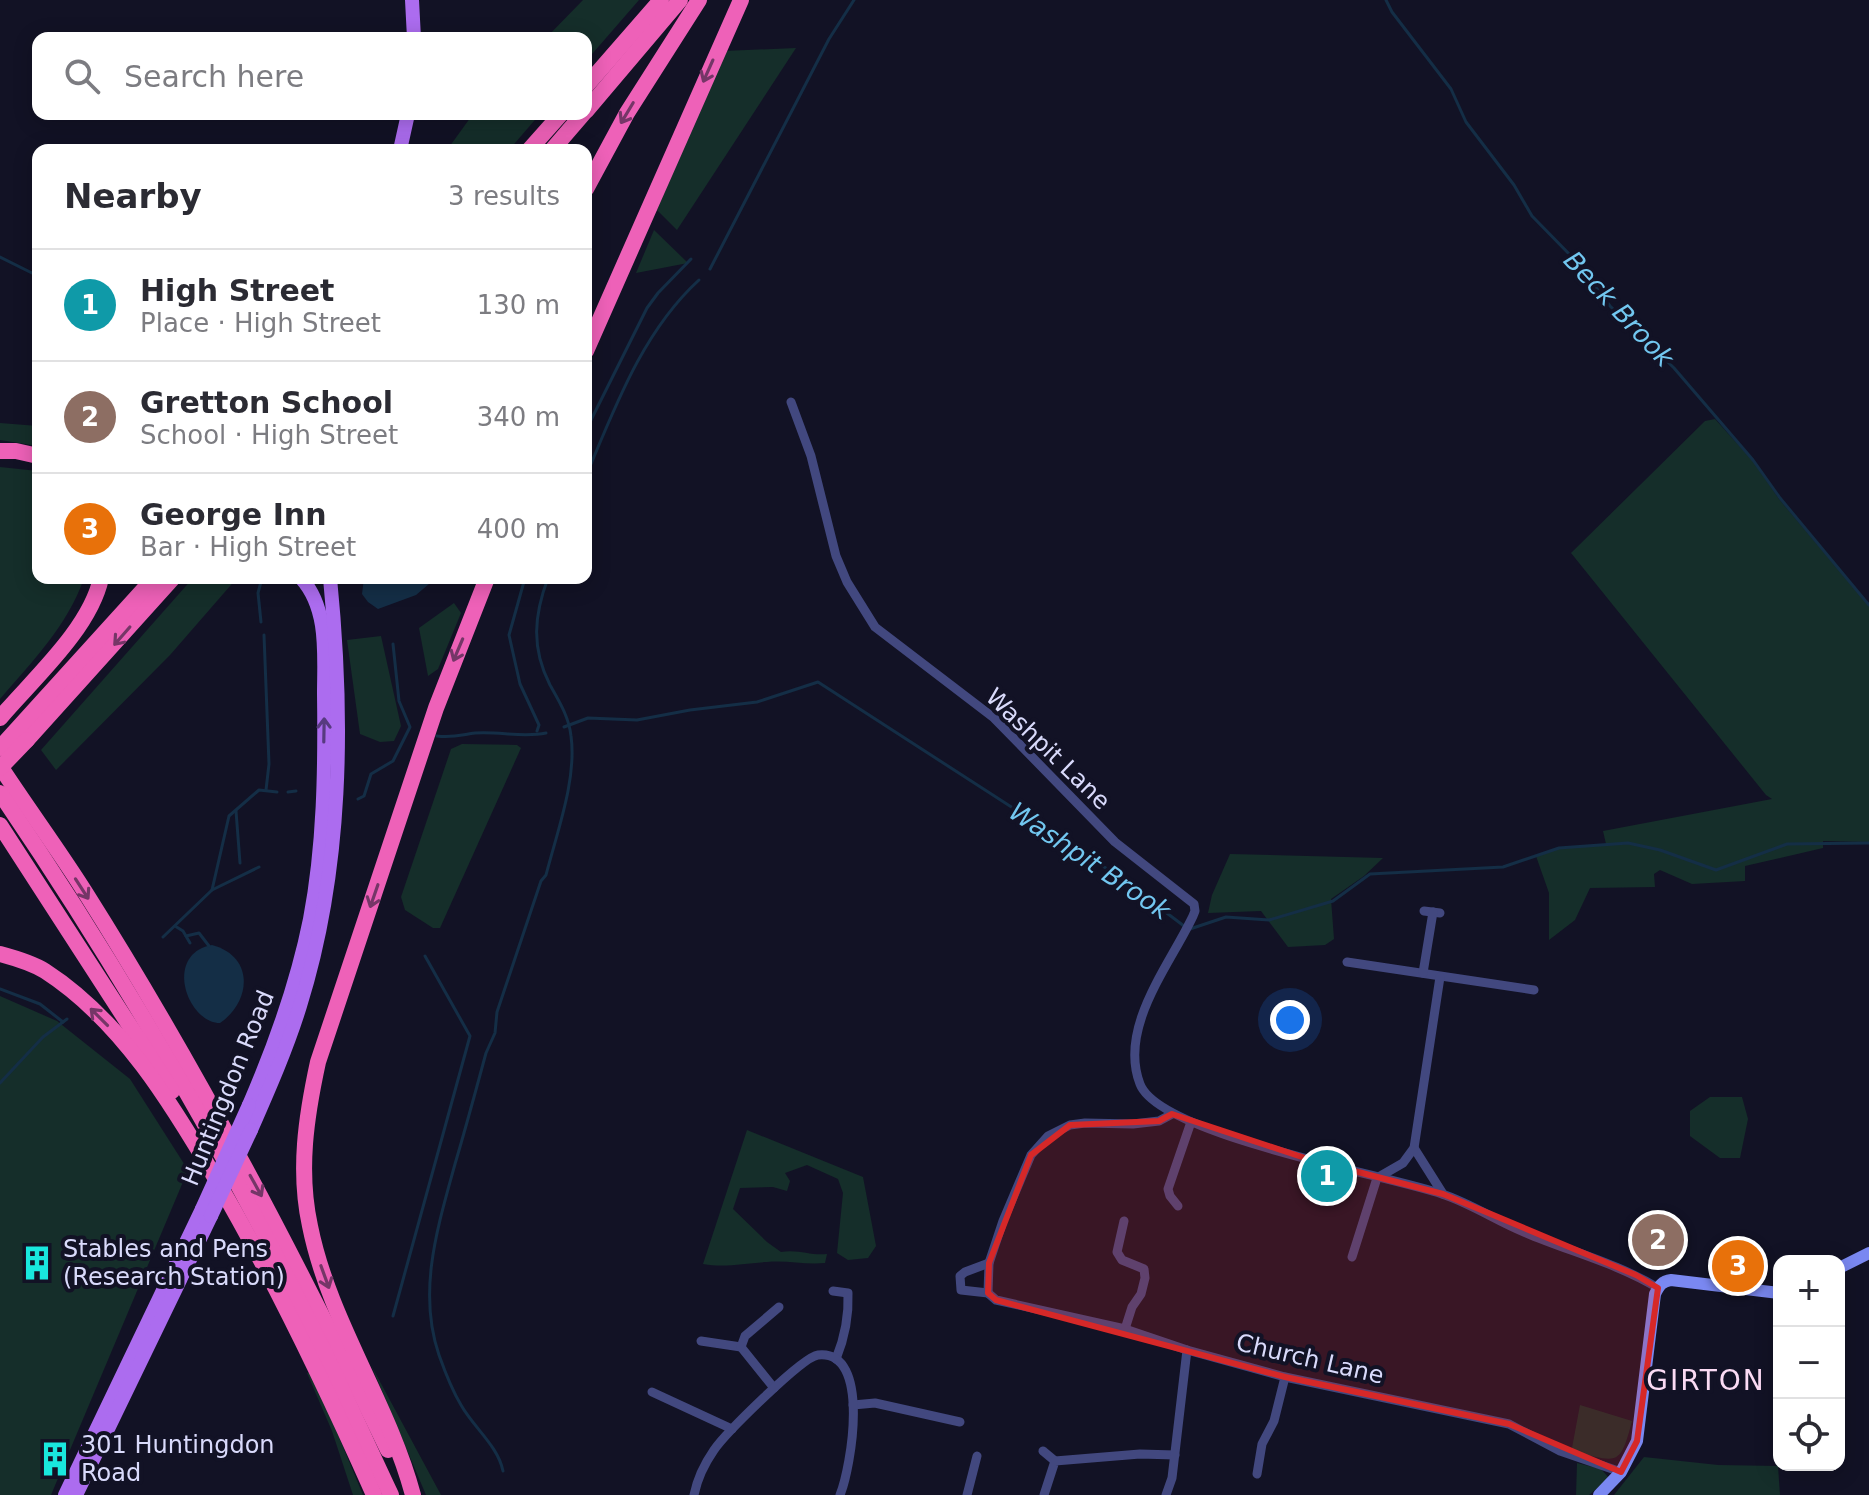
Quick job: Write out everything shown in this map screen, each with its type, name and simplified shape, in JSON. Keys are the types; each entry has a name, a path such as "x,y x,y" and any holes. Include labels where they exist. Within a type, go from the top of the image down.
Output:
{"highway":[{"path":"592,79 661,0"},
{"path":"592,104 680,0"},
{"path":"592,178 627,113 699,0"},
{"path":"592,337 741,0"},
{"path":"534,144 556,120"},
{"path":"557,144 578,120"},
{"path":"0,451 32,455"},
{"path":"2,715 80,623 96,597 99,584"},
{"path":"149,584 23,734 0,767 85,891 213,1107 278,1227 411,1495"},
{"path":"40,823 0,750 23,734 167,584"},
{"path":"411,1495 405,1466 389,1425 319,1260 305,1197 304,1150 309,1102 318,1062 436,708 485,584"},
{"path":"0,793 51,868 133,1001 243,1194 312,1327 391,1495"},
{"path":"0,808 30,848 51,868"},
{"path":"0,825 225,1174 243,1194"},
{"path":"0,954 43,970 75,993 133,1053 187,1129 281,1296 374,1495"}],"main road":[{"path":"412,0 414,32"},
{"path":"401,144 407,120"},
{"name":"Huntingdon Road","path":"207,1212 277,1036 298,971 310,919 317,870 324,769 323,635 319,606 307,584"},
{"name":"Huntingdon Road","path":"65,1495 91,1452 207,1212 251,1130 274,1079 301,1004 326,892 337,773 338,722 330,584"},
{"name":"Huntingdon Road","path":"76,1495 91,1452"}],"street":[{"name":"Washpit Lane","path":"791,402 811,456 836,556 847,582 875,627 994,718 1115,842 1189,898 1195,911 1147,1004 1134,1046 1141,1088 1172,1114 1191,1122 1308,1159 1443,1194 1523,1232 1636,1275 1658,1288"},
{"path":"1423,973 1432,912"},
{"path":"1347,962 1534,990"},
{"path":"1352,1257 1377,1178 1403,1163 1414,1148 1440,977"},
{"path":"988,1293 989,1263 1003,1221 1031,1155 1048,1136 1070,1125 1159,1121 1172,1114"},
{"path":"1178,1206 1168,1189 1191,1122"},
{"path":"1414,1148 1443,1194"},
{"path":"1124,1221 1117,1252 1122,1260 1144,1269 1145,1278 1125,1329"},
{"path":"1845,1265 1869,1253"},
{"name":"Church Lane","path":"989,1263 960,1276 961,1290 988,1293 996,1300 1125,1329 1285,1377 1509,1424 1560,1451 1621,1472"},
{"path":"1599,1495 1621,1472 1637,1441 1655,1294 1662,1283 1671,1280 1773,1292"},
{"path":"833,1291 848,1293 844,1341 836,1359"},
{"path":"741,1347 745,1336 779,1307"},
{"path":"701,1341 741,1347 774,1388"},
{"path":"1166,1495 1172,1478 1187,1350"},
{"path":"694,1495 709,1458 732,1429 807,1358 825,1355 836,1359 846,1372 853,1405 852,1451 840,1495"},
{"path":"1257,1474 1262,1444 1274,1421 1285,1377"},
{"path":"652,1392 732,1429"},
{"path":"853,1405 875,1403 960,1422"},
{"path":"1043,1451 1055,1461 1140,1454 1175,1455"},
{"path":"967,1495 977,1456"},
{"path":"1044,1495 1055,1461"}],"highlighted area":[{"path":"1172,1114 1308,1159 1443,1194 1636,1275 1658,1288 1637,1441 1621,1472 1509,1424 1285,1377 996,1300 988,1293 989,1263 1031,1155 1070,1125 1159,1121"}],"green space":[{"path":"583,0 639,0 592,54 592,32 552,32"},
{"path":"796,48 677,230 657,210 724,51"},
{"path":"469,120 535,120 514,144 451,144"},
{"path":"654,230 688,263 636,273"},
{"path":"1715,419 1753,461 1779,499 1869,606 1869,842 1823,841 1823,848 1745,866 1745,881 1692,884 1660,870 1654,874 1655,887 1590,888 1575,920 1549,940 1549,893 1536,856 1559,848 1606,844 1603,831 1772,799 1571,553 1705,421"},
{"path":"0,423 32,426 32,445 0,440"},
{"path":"0,467 32,470 32,584 82,584 59,627 0,699"},
{"path":"188,584 232,584 170,655 56,770 41,750"},
{"path":"454,603 461,613 438,669 428,676 419,628"},
{"path":"381,636 401,726 394,741 380,742 360,734 347,640"},
{"path":"462,744 517,745 521,748 440,928 433,928 405,910 401,897 451,749"},
{"path":"1230,854 1383,858 1331,899 1334,939 1325,945 1288,947 1261,911 1208,913 1212,895"},
{"path":"0,996 57,1021 130,1079 188,1170 51,1495 0,1495"},
{"path":"1710,1097 1742,1097 1748,1119 1740,1158 1720,1158 1690,1136 1690,1111"},
{"path":"747,1130 863,1177 876,1246 868,1258 848,1260 837,1253 843,1193 838,1179 807,1165 785,1173 790,1181 787,1191 773,1187 740,1188 733,1209 781,1252 827,1254 825,1263 703,1264"},
{"path":"371,1365 441,1495 426,1495"},
{"path":"312,1372 363,1495 353,1495 332,1431 307,1373"},
{"path":"1580,1405 1632,1421 1624,1447 1615,1458 1575,1452 1572,1448"},
{"path":"1644,1457 1718,1465 1773,1466 1773,1471 1778,1471 1780,1495 1614,1495"},
{"path":"1577,1463 1601,1469 1609,1478 1589,1495 1576,1495"}],"water":[{"path":"363,584 429,584 416,595 378,609 362,594"},
{"path":"212,945 235,959 244,980 238,1003 220,1023 208,1020 198,1012 185,987 184,974 188,961 197,951"}],"waterway":[{"path":"710,269 829,39 854,0"},
{"name":"Beck Brook","path":"1386,0 1451,89 1466,122 1514,185 1532,216 1575,260 1610,306 1674,368 1753,460 1780,498 1869,605"},
{"path":"0,257 32,273"},
{"path":"592,418 647,308 691,259"},
{"path":"592,462 646,346 679,300 699,280"},
{"path":"260,584 258,593 261,622"},
{"path":"523,584 509,635 520,684 539,725 537,731"},
{"path":"503,1471 491,1445 461,1405 444,1368 433,1331 430,1283 442,1211 486,1053 495,1033 497,1012 541,881 546,875 569,788 572,753 570,729 544,671 537,645 537,618 546,584"},
{"path":"264,635 269,764 266,790"},
{"name":"Washpit Brook","path":"358,799 364,796 371,774 393,761 410,727 399,701 393,644"},
{"name":"Washpit Brook","path":"564,727 588,718 637,720 757,702 818,682 1115,874 1184,926"},
{"name":"Washpit Brook","path":"437,736 546,733"},
{"name":"Washpit Brook","path":"163,937 212,890 229,816 259,790 277,792"},
{"name":"Washpit Brook","path":"288,792 296,791"},
{"path":"236,811 240,863"},
{"name":"Washpit Brook","path":"1190,929 1226,917 1269,920 1333,901 1370,874 1503,867 1559,848 1628,843 1660,850 1716,870 1787,844 1869,843"},
{"path":"212,890 259,867"},
{"path":"175,926 183,931 190,943"},
{"path":"186,936 199,933 209,946"},
{"path":"393,1316 470,1036 425,956"},
{"path":"0,989 40,1004 63,1022"},
{"name":"Washpit Brook","path":"0,1083 43,1037 67,1019"}],"place":[{"name":"High Street","path":"1327,1176"},
{"name":"Gretton School","path":"1658,1240"},
{"name":"Stables and Pens (Research Station)","path":"37,1263"},
{"name":"George Inn","path":"1738,1266"},
{"name":"301 Huntingdon Road","path":"55,1459"}],"district":[{"name":"GIRTON","path":"1706,1380"}]}
